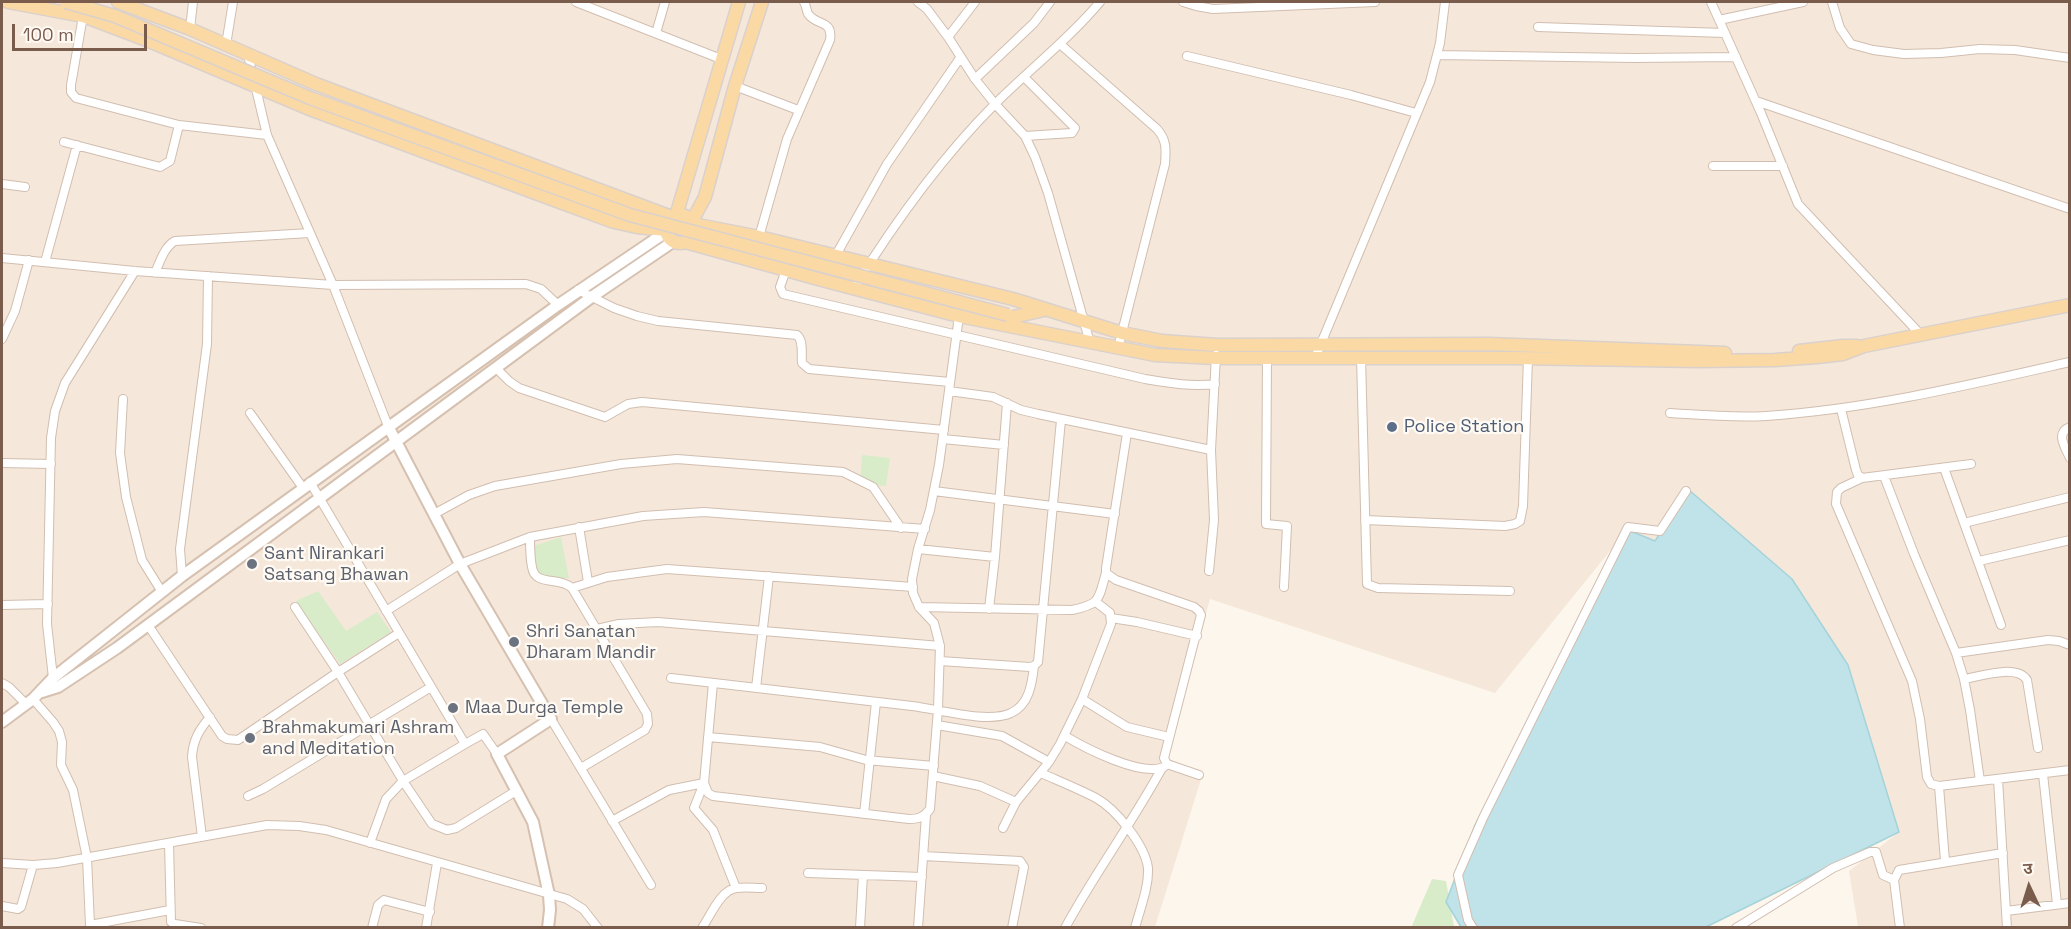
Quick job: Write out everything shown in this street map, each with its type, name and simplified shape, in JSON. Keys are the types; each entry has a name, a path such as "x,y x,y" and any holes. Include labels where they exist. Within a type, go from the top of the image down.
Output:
{"main road":[{"path":"8,2 83,16 312,110 615,222 959,316 1090,343 1155,355 1216,358 1360,357 1500,344 1725,353 1799,351 1843,345 1864,346"},
{"path":"66,2 115,16 310,98 630,215 1011,316 1046,333"},
{"path":"118,2 148,7 190,29 316,84 674,216 686,216 692,223 836,255 1013,299 1122,333 1162,340 1217,345 1320,345 1528,358 1775,360 1843,354 1864,346 2070,305"},
{"path":"673,236 668,223 674,216 739,2"},
{"path":"2,722 34,698 52,678 182,576 578,290 673,236 693,235 692,223 705,197 735,86 762,2"},
{"path":"393,139 400,115"},
{"path":"34,698 68,680 148,625 673,236"},
{"path":"1011,316 1048,309"},
{"path":"388,426 460,564 551,719 496,754 533,822 549,895 548,927"}],"street":[{"path":"190,29 193,2"},
{"path":"226,45 233,2"},
{"path":"576,2 721,59"},
{"path":"656,33 665,2"},
{"path":"759,237 798,111 830,40 829,27 807,14 804,2"},
{"path":"918,2 927,9 948,37 975,79 1025,136 1048,193 1090,343"},
{"path":"948,37 975,2"},
{"path":"975,79 1034,23 1050,2"},
{"path":"854,288 892,227 942,163 995,104 1060,44 1100,2"},
{"path":"1183,2 1213,9 1238,5 1375,2"},
{"path":"1315,357 1430,82 1437,55 1445,2"},
{"path":"1711,2 1798,204 1921,335"},
{"path":"1719,20 1803,2"},
{"path":"1832,2 1840,28 1851,44 1873,50 1904,54 1991,49 2070,58"},
{"path":"83,16 71,85 73,96 76,98 179,125 267,135"},
{"path":"1538,27 1725,33"},
{"path":"1060,44 1157,129 1166,144 1165,164 1118,348"},
{"path":"248,55 267,135 333,285 388,426"},
{"path":"1437,55 1736,57"},
{"path":"1187,56 1416,113"},
{"path":"836,255 887,164 960,58"},
{"path":"1024,77 1075,128 1072,133 1025,136"},
{"path":"735,86 798,111"},
{"path":"1755,101 2070,209"},
{"path":"64,142 160,167 170,161 179,125"},
{"path":"45,262 77,145"},
{"path":"1713,166 1783,166"},
{"path":"2,184 25,187"},
{"path":"155,273 165,251 175,241 310,233"},
{"path":"2,258 155,273 333,285 526,284 541,289 558,305"},
{"path":"2,339 15,311 29,260"},
{"path":"786,270 780,286 783,294 1145,379 1176,385 1215,384"},
{"path":"52,678 47,624 51,464 55,411 65,383 135,271"},
{"path":"182,576 180,549 207,344 208,276"},
{"path":"578,290 614,308 658,321 797,335 801,343 802,363 809,369 950,382"},
{"path":"713,683 704,783 705,789 713,796 909,819 919,819 926,815 930,809 934,766 940,646 934,623 919,606 913,587 914,568 934,491 959,316"},
{"path":"1209,571 1214,520 1211,450 1217,345"},
{"path":"1267,357 1266,524 1287,526 1284,587"},
{"path":"1360,357 1367,584 1371,587 1510,591"},
{"path":"1365,520 1505,526 1515,524 1520,520 1523,506 1528,358"},
{"path":"1670,413 1764,416 1840,409 1940,392 2070,362"},
{"path":"496,368 508,381 519,388 605,417 628,404 642,402 944,430"},
{"path":"949,391 993,397 1022,410 1061,420 1211,450"},
{"path":"123,399 120,453 126,497 142,560 162,592"},
{"path":"989,609 1007,404"},
{"path":"1840,409 1856,470 1863,478"},
{"path":"250,413 320,498 465,744"},
{"path":"671,678 938,709 986,717 1000,717 1013,712 1023,705 1029,693 1038,662 1061,420"},
{"path":"2070,427 2062,432 2062,437 2070,458"},
{"path":"919,606 1072,610 1090,606 1096,602 1106,573 1127,434"},
{"path":"942,439 1004,445"},
{"path":"434,514 469,495 495,486 621,464 677,459 843,472 873,487 901,528"},
{"path":"2,463 51,464"},
{"path":"1971,464 1863,478 1837,492 1836,504 1912,681 1930,784 1939,786 2070,770"},
{"path":"1944,468 2001,625"},
{"path":"1884,476 1956,652 1964,679 1980,781"},
{"path":"934,491 1115,514"},
{"path":"1473,927 1468,920 1458,876 1483,818 1628,527 1660,531 1686,491"},
{"path":"1964,523 2070,497"},
{"path":"386,611 460,564 530,537 643,516 704,512 925,529"},
{"path":"579,527 588,582"},
{"path":"530,537 531,567 534,575 540,580 566,583 572,588 647,714 648,724 645,730 580,768"},
{"path":"1979,561 2070,540"},
{"path":"918,549 995,557"},
{"path":"572,588 588,582 647,570 667,569 913,587"},
{"path":"1065,927 1165,766 1164,758 1169,737 1201,621 1199,611 1116,580 1106,573"},
{"path":"756,688 769,576"},
{"path":"1004,828 1016,802 1041,773 1065,736 1082,699 1111,624 1110,613 1096,602"},
{"path":"2,605 48,604"},
{"path":"296,607 432,824 447,830 456,828 516,790"},
{"path":"1111,618 1137,621 1197,636"},
{"path":"597,629 619,624 648,622 940,646"},
{"path":"148,625 222,736 238,740 399,633"},
{"path":"1956,652 2048,640 2070,645"},
{"path":"940,661 1035,666"},
{"path":"1964,679 2008,672 2024,675 2027,680 2038,748"},
{"path":"2,683 34,698 59,731 62,742 61,765 73,790 87,858 90,925 170,910"},
{"path":"248,796 264,789 431,687"},
{"path":"1082,699 1127,727 1169,737"},
{"path":"864,814 876,702"},
{"path":"202,837 192,757 197,734 210,717"},
{"path":"551,719 651,885"},
{"path":"937,725 1002,736 1049,762"},
{"path":"370,843 386,799 403,781 483,734 496,754"},
{"path":"1065,736 1087,749 1144,768 1165,766 1199,775"},
{"path":"708,737 820,747 870,760 934,766"},
{"path":"1041,773 1097,799 1127,828 1139,845 1148,867 1147,882 1135,927"},
{"path":"2043,774 2057,904"},
{"path":"933,776 980,786 1016,802"},
{"path":"1998,779 2007,927"},
{"path":"612,821 669,790 704,783"},
{"path":"704,783 694,808 713,830 736,888"},
{"path":"1939,786 1945,861"},
{"path":"918,927 926,815"},
{"path":"2,863 33,865 57,863 267,825 299,826 326,830 574,902 598,927"},
{"path":"169,843 171,922 201,927"},
{"path":"1736,927 1833,868 1870,852 1876,852 1883,875 1894,880"},
{"path":"1900,927 1894,880 1899,870 2002,853"},
{"path":"923,856 1020,861 1024,867 1012,927"},
{"path":"426,927 437,863"},
{"path":"2,906 18,909 21,907 33,865"},
{"path":"808,873 922,877"},
{"path":"860,927 863,875"},
{"path":"702,927 725,894 736,888 762,888"},
{"path":"372,927 378,905 384,900 430,912"},
{"path":"2006,911 2070,903"}],"shaded area":[{"path":"2,2 2069,2 2069,927 1858,927 1849,871 1899,832 1655,542 1627,530 1495,693 1210,599 1166,757 1202,776 1155,927 2,928"}],"green space":[{"path":"862,455 890,458 886,486 860,484"},
{"path":"561,537 569,578 534,578 527,548"},
{"path":"318,591 346,631 377,612 391,632 340,664 296,601"},
{"path":"1432,879 1446,881 1454,927 1411,928"}],"water":[{"path":"1689,490 1792,579 1848,665 1899,832 1706,927 1461,927 1446,902 1475,825 1628,530 1655,541"}],"place":[{"name":"Police Station","path":"1392,427"},
{"name":"Sant Nirankari Satsang Bhawan","path":"252,564"},
{"name":"Shri Sanatan Dharam Mandir","path":"514,642"},
{"name":"Maa Durga Temple","path":"453,708"},
{"name":"Brahmakumari Ashram and Meditation","path":"250,738"}]}
